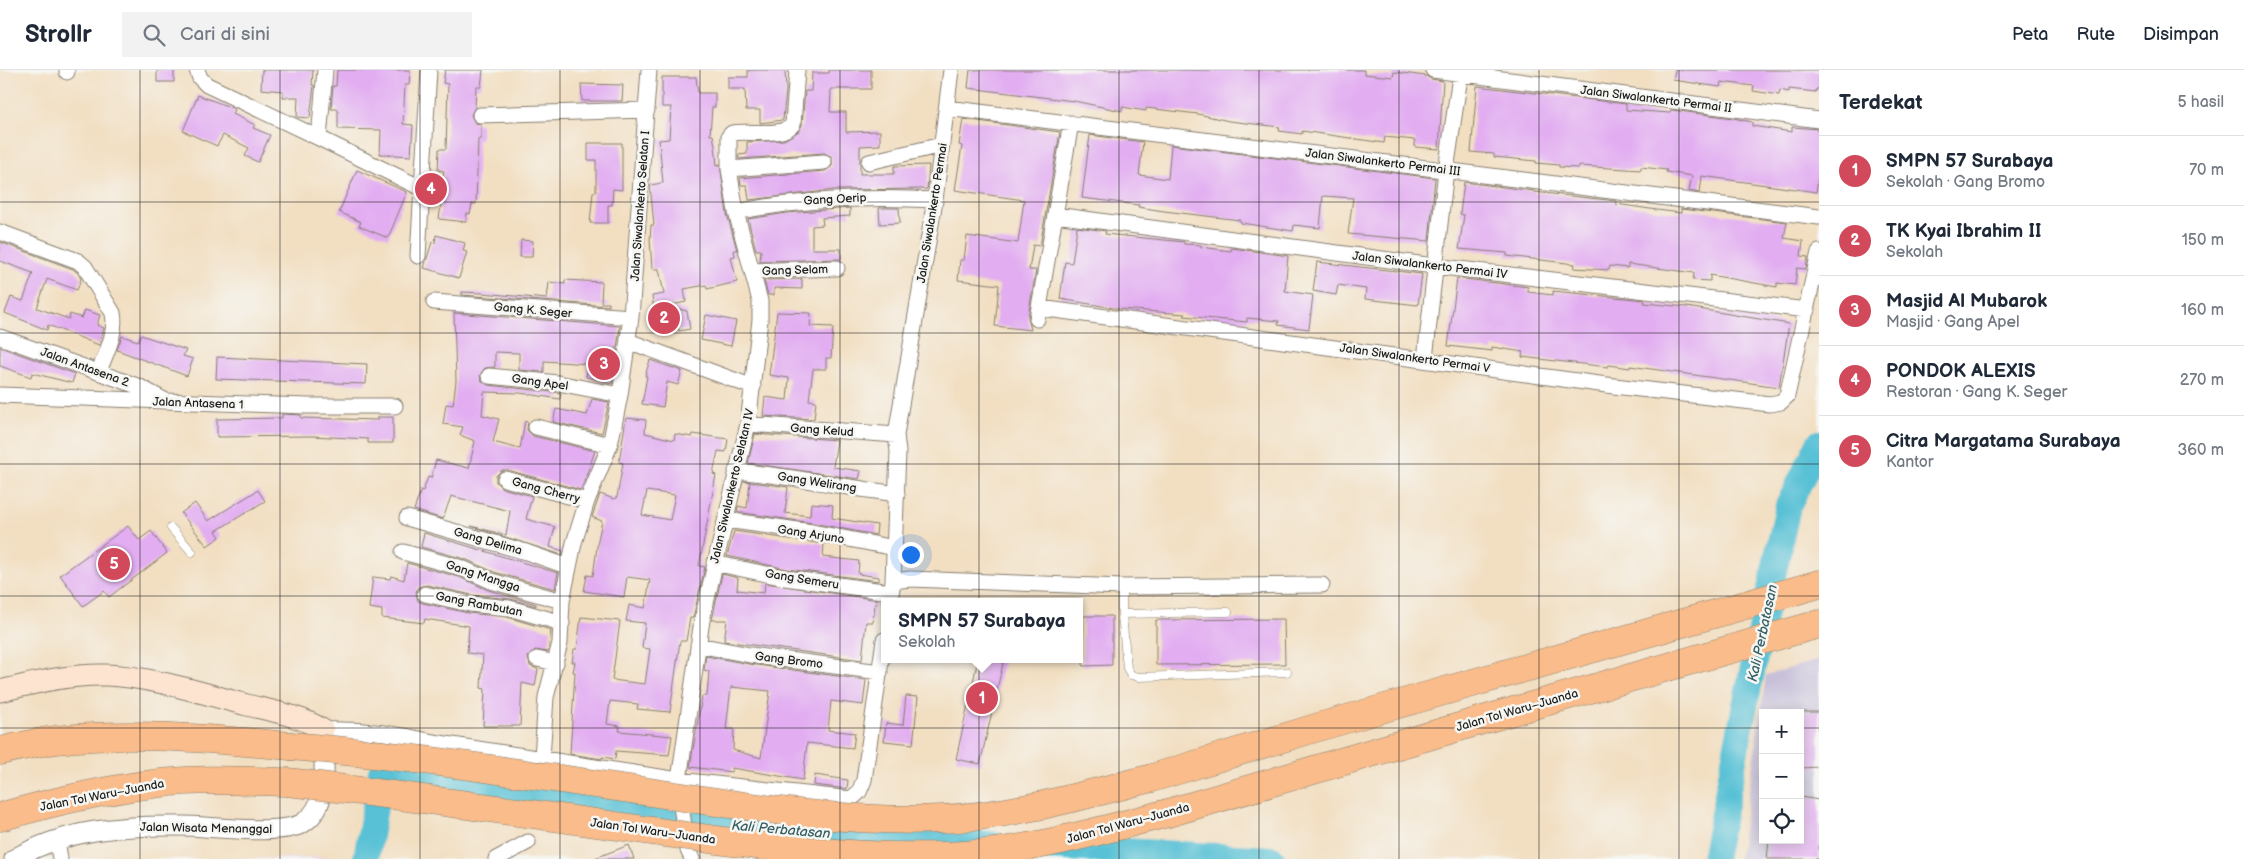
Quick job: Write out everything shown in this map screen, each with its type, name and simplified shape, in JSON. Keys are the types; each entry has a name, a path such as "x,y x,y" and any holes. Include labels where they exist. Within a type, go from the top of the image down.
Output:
{"highway":[{"path":"0,751 55,740 112,736 177,737 450,762 753,807 854,819 942,819 978,816 1067,799 1152,778 1809,587"},
{"name":"Jalan Tol Waru–Juanda","path":"0,817 115,790 178,782 222,780 287,782 402,795 777,848 854,855 946,856 997,852 1064,840 1168,813 1510,712 1819,624"},
{"path":"0,834 115,790"}],"main road":[{"path":"0,690 57,678 87,675 126,676 273,712 316,725 323,730"}],"street":[{"path":"196,70 200,78 207,84 421,188"},
{"path":"319,138 325,70"},
{"path":"418,256 429,70"},
{"name":"Jalan Siwalankerto Selatan I","path":"542,758 546,697 556,663 562,623 562,600 569,567 587,501 610,445 620,395 631,317 649,70"},
{"name":"Jalan Siwalankerto Selatan IV","path":"690,855 678,784 698,645 714,563 748,424 760,301 736,212 729,169 729,136 732,133 782,132 789,130 793,124 797,70"},
{"name":"Jalan Siwalankerto Permai","path":"891,592 897,494 896,435 935,200 952,70"},
{"name":"Jalan Siwalankerto Permai II","path":"1433,70 1461,72 1819,120"},
{"path":"1425,359 1446,170 1461,72"},
{"name":"Jalan Siwalankerto Permai III","path":"947,108 1819,217"},
{"path":"480,115 647,110"},
{"path":"1055,216 1071,123"},
{"path":"869,162 942,145"},
{"path":"729,169 824,162"},
{"name":"Gang Oerip","path":"736,212 782,203 813,200 882,197 935,200"},
{"name":"Jalan Siwalankerto Permai IV","path":"1055,216 1434,266 1807,310"},
{"name":"Jalan Siwalankerto Permai V","path":"1055,216 1038,314 1425,359 1614,386 1770,404 1780,402 1787,396 1807,310"},
{"path":"0,232 70,256 85,267 113,313 114,319 113,332 99,371"},
{"path":"1807,310 1819,252"},
{"name":"Gang Selam","path":"752,271 837,268"},
{"name":"Gang K. Seger","path":"434,302 631,317"},
{"name":"Jalan Antasena 2","path":"0,337 140,386 168,402"},
{"path":"628,341 753,387"},
{"name":"Gang Apel","path":"489,376 558,383 620,395"},
{"name":"Jalan Antasena 1","path":"0,395 307,406 395,406"},
{"name":"Gang Kelud","path":"748,424 896,435"},
{"path":"536,427 610,445"},
{"name":"Gang Welirang","path":"736,471 782,475 827,484 897,494"},
{"name":"Gang Cherry","path":"505,479 587,501"},
{"name":"Gang Delima","path":"407,518 526,552 569,567"},
{"name":"Gang Arjuno","path":"726,520 812,532 895,548"},
{"name":"Gang Mangga","path":"403,552 462,568 490,581 562,600"},
{"name":"Gang Semeru","path":"714,563 785,578 891,592 910,579 1122,587 1322,585"},
{"name":"Gang Rambutan","path":"425,594 470,604 509,608 562,623"},
{"name":"Gang Bromo","path":"698,645 750,655 880,672"},
{"path":"537,659 556,663"},
{"path":"323,730 365,730 400,734 433,742 542,758 678,784 851,799 859,792 864,780 881,663"},
{"name":"Jalan Wisata Menanggal","path":"14,859 57,839 83,832 127,827 183,826 269,829 302,824 311,816 321,799 324,775 323,730"},
{"path":"57,839 60,859"},
{"path":"496,859 528,842"}],"lane":[{"path":"171,528 192,552"},
{"path":"1122,587 1122,614 1127,668 1131,674 1138,677 1287,672"},
{"path":"1122,614 1228,612"}],"shaded area":[{"path":"1819,660 1819,859 1739,859 1759,723 1759,844 1804,844 1804,709 1761,709 1766,675"},
{"path":"342,857 342,859 241,859"}],"building":[{"path":"157,70 174,70 174,82 157,82"},
{"path":"262,70 313,70 312,85 314,85 310,118 297,117 298,97 283,97 283,91 261,89"},
{"path":"337,70 410,70 409,85 405,85 403,124 413,125 411,156 380,154 381,130 338,129 338,109 331,109 333,86 336,86"},
{"path":"445,70 483,70 481,87 476,87 475,107 471,115 475,123 481,124 481,139 478,139 476,204 472,204 470,214 467,213 466,222 439,219 441,205 438,205 444,171 438,170 439,149 446,149 448,84 443,83"},
{"path":"748,70 785,70 786,90 783,120 760,123 760,110 746,110 745,89 728,89 728,77 748,77"},
{"path":"829,70 871,70 871,89 831,89 830,112 846,112 846,132 880,131 880,145 860,146 860,174 894,174 894,166 929,165 927,189 834,190 749,200 747,185 741,185 740,178 825,171 832,166 832,157 824,153 739,159 738,155 747,154 747,142 784,140 799,131 802,125 805,91 811,91 812,73 829,73"},
{"path":"970,70 1364,70 1364,74 1393,77 1394,72 1426,76 1443,81 1439,149 1415,147 1415,140 1385,137 1384,143 1302,131 1302,134 1279,131 1280,127 1229,121 1198,114 1146,108 1146,111 1122,107 1122,111 1074,101 968,88"},
{"path":"1675,70 1819,70 1819,89 1816,89 1816,92 1780,90 1779,95 1753,91 1754,86 1721,82 1720,87 1673,80"},
{"path":"662,77 696,77 698,93 715,93 715,107 712,107 710,135 713,135 717,165 720,164 727,214 737,250 734,250 735,256 731,257 737,282 707,289 706,285 684,289 686,302 666,306 687,311 690,329 679,331 678,327 657,330 652,296 664,294 659,269 652,269 650,239 651,225 654,225 650,185 663,183 659,140 669,139 671,107 662,107"},
{"path":"581,84 623,85 622,101 582,101"},
{"path":"1477,86 1626,104 1626,110 1670,113 1671,110 1733,118 1752,122 1752,126 1792,132 1792,127 1819,129 1819,172 1816,192 1702,176 1700,193 1689,191 1692,176 1666,172 1667,170 1641,167 1641,170 1579,166 1579,168 1559,167 1559,165 1536,163 1536,161 1494,157 1494,154 1471,152"},
{"path":"198,95 235,109 233,114 255,125 253,128 270,135 258,162 245,156 249,148 223,135 217,146 183,131"},
{"path":"963,119 1060,132 1040,246 1033,245 1029,270 1036,270 1028,317 1031,330 995,326 999,285 958,280 960,260 964,260 967,236 1018,243 1024,200 955,190 962,146 959,145"},
{"path":"1090,135 1143,142 1139,175 1168,179 1171,145 1435,178 1429,241 1348,234 1353,198 1323,196 1320,228 1294,225 1293,231 1241,223 1240,220 1164,211 1138,207 1139,205 1082,198"},
{"path":"588,143 622,143 622,190 613,189 612,205 608,205 608,223 590,223 593,192 596,192 596,160 588,160"},
{"path":"357,170 407,192 388,238 359,226 361,222 339,212"},
{"path":"1464,182 1616,201 1616,204 1681,213 1681,209 1787,222 1784,238 1803,241 1801,256 1808,257 1806,269 1797,268 1795,285 1777,283 1777,287 1710,275 1710,281 1693,280 1694,273 1628,264 1628,268 1610,266 1609,270 1574,268 1575,264 1507,256 1507,253 1459,249 1464,215 1460,214"},
{"path":"850,208 850,216 822,218 823,225 812,226 812,249 841,249 841,259 760,261 761,250 756,250 748,219 787,213"},
{"path":"879,208 899,208 900,223 880,224"},
{"path":"1077,227 1106,231 1105,234 1184,242 1184,244 1201,245 1201,247 1231,251 1232,248 1288,256 1285,291 1313,295 1309,329 1278,325 1279,321 1247,318 1247,322 1184,316 1185,314 1120,309 1060,299 1065,262 1072,263"},
{"path":"436,235 465,243 463,251 467,252 459,278 424,268 432,242 435,243"},
{"path":"521,240 533,241 532,257 520,257"},
{"path":"0,242 73,269 78,273 81,279 77,290 47,279 37,308 69,319 70,314 82,318 85,310 100,315 97,325 104,328 99,345 48,325 47,330 5,313 11,297 23,301 33,273 0,261"},
{"path":"1317,262 1422,274 1418,305 1365,299 1366,289 1338,285 1336,295 1313,291"},
{"path":"1457,278 1528,287 1528,292 1553,295 1553,291 1645,300 1644,303 1687,307 1789,324 1779,387 1630,366 1630,368 1609,365 1608,367 1522,357 1523,352 1492,347 1492,351 1448,346"},
{"path":"802,279 802,289 774,288 774,295 768,295 764,280"},
{"path":"565,280 602,282 601,303 609,303 609,306 462,295 462,292 547,299 549,282 565,284"},
{"path":"777,312 811,313 810,326 833,327 831,358 826,358 826,369 813,369 809,400 816,401 814,419 763,416 765,397 787,400 789,378 769,375"},
{"path":"454,313 620,326 612,384 586,377 588,364 544,361 544,372 519,370 519,353 495,352 495,367 485,368 480,375 481,380 488,385 561,393 560,399 520,393 484,392 482,415 499,419 493,442 520,449 525,421 528,422 527,430 533,436 595,451 581,490 507,470 502,470 496,476 496,482 502,488 532,496 526,519 555,527 550,547 563,551 562,555 471,526 506,535 510,511 451,496 443,519 414,510 421,490 423,491 428,477 431,478 436,460 469,468 475,441 460,435 463,427 443,424 446,404 453,405 456,381"},
{"path":"706,315 736,321 731,346 701,340"},
{"path":"141,335 186,350 183,356 193,359 187,376 117,350 122,336 138,341"},
{"path":"0,347 75,374 72,383 32,373 31,377 0,366"},
{"path":"217,357 367,364 366,384 216,379"},
{"path":"650,360 682,371 678,385 667,382 663,407 642,404 647,376 645,376"},
{"path":"592,399 609,402 602,433 553,422 556,409 587,415"},
{"path":"282,414 301,415 301,418 378,420 378,417 393,417 393,443 368,443 368,439 312,436 217,437 217,419 282,418"},
{"path":"626,418 646,420 645,433 674,440 675,434 692,437 693,434 728,439 726,452 718,451 713,474 716,475 699,566 705,567 693,618 690,618 686,641 680,641 670,712 637,709 638,704 610,701 607,724 620,726 619,731 672,736 669,755 616,751 615,759 602,757 602,759 570,754 575,672 573,672 575,662 572,662 574,649 577,649 581,617 620,621 612,680 645,684 650,649 642,648 645,623 626,621 629,605 645,608 650,580 627,577 624,597 584,591 587,575 593,576 602,521 592,517 600,494 614,499 617,497 623,463 619,462","holes":["647,491 675,495 670,520 642,515"]},
{"path":"755,434 837,440 833,467 861,471 859,479 748,463"},
{"path":"744,481 788,487 785,513 810,516 811,503 833,505 832,518 877,525 876,535 813,523 737,512 738,506 747,508 750,482"},
{"path":"258,490 265,501 216,531 220,537 207,546 181,513 195,503 208,521"},
{"path":"128,526 139,540 151,531 167,553 109,597 104,591 83,606 60,575"},
{"path":"734,531 824,544 823,557 859,561 858,574 879,577 879,581 787,569 727,556"},
{"path":"424,533 558,573 555,589 494,572 465,559 421,547"},
{"path":"407,563 459,577 488,590 536,604 536,606 511,599 472,595 427,585 418,587 416,592 418,601 423,603 468,613 507,617 551,630 548,652 535,650 528,657 530,666 538,669 535,686 522,683 520,726 483,726 485,689 481,688 483,655 467,653 469,626 425,619 424,623 382,618 382,610 369,608 373,577 390,579 391,576 404,580"},
{"path":"722,574 738,578 737,590 764,593 765,583 878,600 877,604 875,604 873,622 866,622 862,660 724,641 727,620 712,620"},
{"path":"1083,616 1112,616 1112,665 1083,666"},
{"path":"1284,619 1285,664 1156,665 1156,620"},
{"path":"706,656 749,664 866,680 863,705 831,701 828,730 855,733 853,748 807,743 803,780 732,768 732,772 690,767 702,696 707,696 709,671 704,670","holes":["731,687 770,691 761,758 733,750 734,729 726,729"]},
{"path":"977,663 1003,663 980,764 956,759"},
{"path":"906,696 918,697 913,744 884,741 886,723 903,725"},
{"path":"1804,712 1819,712 1819,767 1804,768"},
{"path":"815,775 848,780 847,789 814,785"},
{"path":"1804,798 1819,800 1819,859 1767,859 1769,844 1804,844"},
{"path":"629,845 634,859 595,859 595,858"}],"waterway":[{"name":"Kali Perbatasan","path":"1714,859 1788,506 1819,443"},
{"name":"Kali Perbatasan","path":"366,859 381,772 674,819 866,837 992,844"},
{"name":"Kali Perbatasan","path":"1049,847 1272,859"}],"place":[{"name":"PONDOK ALEXIS","path":"431,189"},
{"name":"TK Kyai Ibrahim II","path":"664,318"},
{"name":"Masjid Al Mubarok","path":"604,364"},
{"name":"Citra Margatama Surabaya","path":"114,564"},
{"name":"SMPN 57 Surabaya","path":"982,698"}]}
